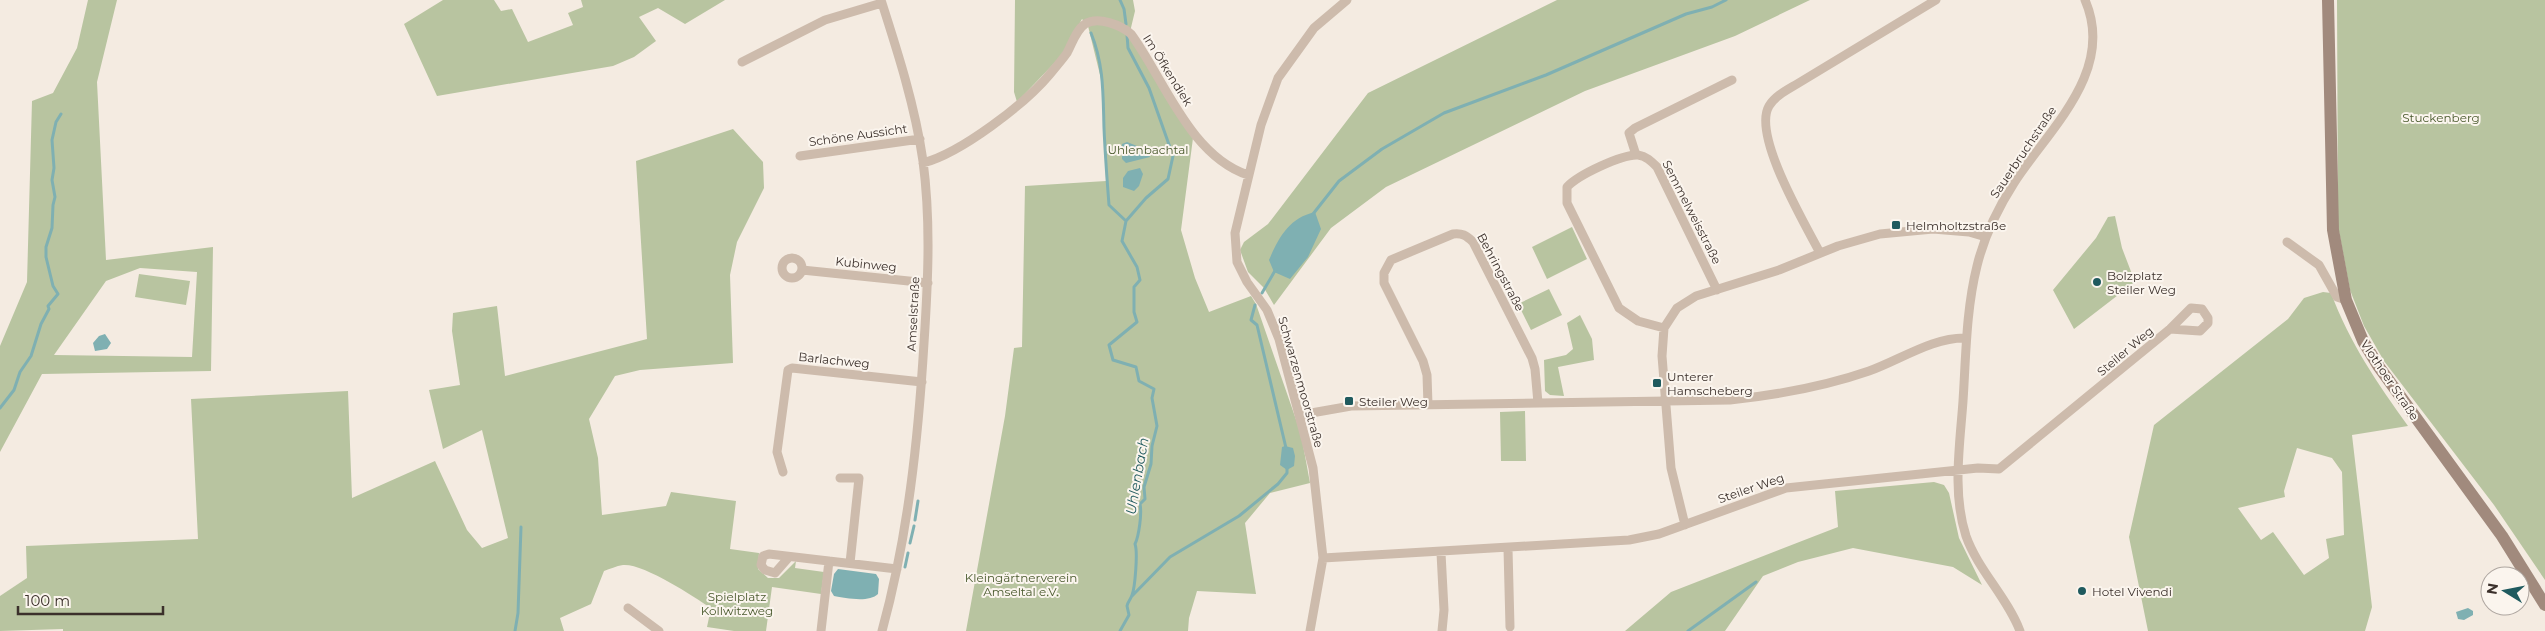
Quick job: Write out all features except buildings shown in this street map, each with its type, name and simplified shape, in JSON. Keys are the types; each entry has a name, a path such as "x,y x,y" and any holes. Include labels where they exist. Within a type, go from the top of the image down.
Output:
{"main road":[{"name":"Vlothoer Straße","path":"2328,0 2333,230 2346,300 2363,340 2379,367 2502,536 2545,605"}],"street":[{"name":"Schwarzenmoorstraße","path":"1310,631 1324,558 1318,496 1300,415 1278,339 1267,310 1241,271 1236,257 1235,233 1261,125 1278,78 1314,28 1347,0"},
{"path":"1820,253 1783,181 1771,151 1765,118 1769,106 1777,97 1797,84 1936,0"},
{"name":"Sauerbruchstraße","path":"2020,631 1986,575 1966,536 1960,515 1958,470 1966,338 1977,264 1986,238 2006,196 2065,113 2089,67 2094,34 2090,12 2085,0"},
{"path":"742,62 825,20 881,1"},
{"name":"Amselstraße","path":"881,1 901,61 920,139 928,222 928,283 914,474 897,568 882,631"},
{"name":"Im Öfkendiek","path":"923,163 936,160 958,147 1007,113 1049,75 1066,53 1080,29 1091,22 1100,22 1118,26 1130,34 1189,127 1228,165 1248,175"},
{"path":"1664,328 1638,321 1619,308 1567,203 1565,195 1567,187 1576,179 1625,156 1636,155 1629,139 1629,133 1635,128 1732,80"},
{"name":"Schöne Aussicht","path":"800,156 920,139"},
{"name":"Semmelweisstraße","path":"1636,155 1650,160 1657,167 1717,290"},
{"path":"1685,525 1671,468 1662,356 1664,328 1673,313 1686,301 1780,270 1863,238 1903,231 1953,230 1986,238"},
{"name":"Behringstraße","path":"1428,405 1427,375 1423,362 1384,283 1384,273 1391,260 1453,234 1460,233 1467,235 1473,242 1532,358 1536,369 1538,403"},
{"path":"2287,242 2319,266 2337,297 2346,300"},
{"name":"Kubinweg","path":"802,270 928,283"},
{"name":"Steiler Weg","path":"1324,558 1442,553 1629,540 1658,534 1786,488 1958,470 2000,469 2170,329"},
{"path":"1300,415 1351,406 1666,403 1730,400 1774,395 1823,385 1869,371 1953,337 1966,338"},
{"name":"Barlachweg","path":"783,472 777,452 788,370 792,368 922,382"},
{"path":"840,478 859,478 850,563"},
{"path":"1508,548 1510,627"},
{"path":"1442,553 1444,610 1442,631"},
{"path":"789,557 897,568"},
{"path":"821,631 829,561"},
{"path":"628,608 659,631"}],"green space":[{"path":"88,0 117,0 97,82 106,260 213,247 211,371 42,374 0,452 0,346 27,282 32,101 53,93 77,48","holes":["140,268 197,272 192,357 54,355 106,281"]},
{"path":"443,0 494,0 501,11 512,9 528,42 573,25 568,13 583,7 581,0 725,0 685,24 658,8 639,17 656,41 634,57 613,66 437,96 404,24"},
{"path":"1015,0 1133,0 1135,11 1129,36 1193,138 1181,230 1195,278 1209,312 1251,296 1256,304 1301,434 1310,483 1270,493 1245,523 1256,594 1197,591 1189,618 1188,631 966,631 1005,416 1014,348 1022,347 1025,186 1106,181 1103,87 1088,26 1082,19 1063,54 1017,102 1014,92"},
{"path":"1557,0 1810,0 1735,36 1585,91 1386,187 1331,228 1274,305 1264,288 1248,272 1240,250 1244,242 1268,224 1368,93"},
{"name":"Stuckenberg","path":"2337,0 2545,0 2545,580 2494,505 2384,361 2364,326 2350,290 2338,226"},
{"name":"Spielplatz Kollwitzweg","path":"733,129 763,162 764,188 737,242 730,275 733,363 640,370 615,376 589,419 598,458 602,515 666,506 671,492 736,501 730,549 759,553 758,569 768,578 779,578 796,561 795,568 824,572 821,594 772,587 766,631 734,631 707,627 711,608 681,589 643,569 623,565 604,571 591,604 560,618 564,631 63,631 63,629 0,631 0,596 27,578 26,546 198,539 191,399 348,391 352,498 435,461 467,530 482,548 508,538 482,430 443,449 429,390 460,385 452,331 453,313 497,306 505,376 647,339 636,161"},
{"path":"2115,216 2122,248 2135,282 2074,329 2053,290 2096,238 2108,217"},
{"path":"1572,227 1587,259 1547,279 1532,247"},
{"path":"139,274 190,281 186,305 135,297"},
{"path":"1549,289 1562,315 1531,330 1518,304"},
{"path":"2323,292 2331,293 2355,346 2408,426 2352,435 2372,607 2365,631 2148,631 2129,537 2154,425 2288,319 2304,298","holes":["2297,448 2332,458 2342,472 2344,535 2326,539 2329,558 2304,575 2273,532 2261,540 2238,508 2285,497 2284,491"]},
{"path":"1580,315 1592,339 1594,360 1558,367 1564,396 1550,395 1545,391 1544,360 1566,355 1573,349 1567,323"},
{"path":"1525,411 1526,461 1501,461 1500,412"},
{"path":"1934,482 1944,485 1949,493 1959,538 1982,585 1953,567 1853,548 1798,562 1763,576 1725,631 1625,631 1671,592 1838,527 1835,491"}],"water":[{"path":"1127,142 1147,150 1150,157 1126,163 1122,159 1122,144"},
{"path":"1140,168 1143,174 1139,186 1134,191 1123,187 1123,178 1128,171"},
{"path":"1315,212 1321,229 1308,257 1290,279 1274,272 1269,260 1281,236 1298,219"},
{"path":"105,334 111,343 107,349 95,351 93,343 99,336"},
{"path":"1282,447 1293,448 1295,456 1294,466 1287,470 1280,465"},
{"path":"838,569 876,574 879,579 878,594 874,597 863,599 834,596 831,591 834,574"},
{"path":"2468,608 2473,611 2473,615 2464,620 2458,619 2456,612"}],"waterway":[{"name":"Uhlenbach","path":"1120,0 1124,9 1126,24"},
{"path":"1313,214 1339,181 1382,149 1444,113 1546,75 1686,14 1712,7 1726,0"},
{"path":"1091,33 1102,80 1109,205 1126,221"},
{"name":"Uhlenbach","path":"1120,631 1129,615 1127,606 1132,596 1134,585 1135,544 1140,524 1140,504 1145,499 1144,487 1151,464 1152,446 1157,426 1152,398 1154,389 1139,381 1136,367 1113,360 1109,345 1137,322 1134,312 1134,287 1140,280 1137,267 1122,241 1126,221 1146,198 1168,179 1173,156 1149,88 1128,48 1127,35"},
{"path":"0,408 14,390 20,372 31,356 41,324 49,309 48,306 58,294 53,286 46,257 46,247 52,228 55,197 52,180 54,168 52,140 56,122 61,114"},
{"path":"1262,293 1276,269"},
{"path":"1255,305 1251,320 1257,325 1286,448"},
{"path":"1132,596 1170,557 1239,516 1278,484 1287,473 1287,467"},
{"path":"915,520 918,501"},
{"path":"910,543 914,526"},
{"path":"515,631 518,613 521,527"},
{"path":"905,567 908,553"},
{"path":"1688,631 1756,582"}],"place":[{"name":"Helmholtzstraße","path":"1896,225"},
{"name":"Bolzplatz Steiler Weg","path":"2097,282"},
{"name":"Unterer Hamscheberg","path":"1657,383"},
{"name":"Steiler Weg","path":"1349,401"},
{"name":"Hotel Vivendi","path":"2082,591"}],"park label":[{"name":"Uhlenbachtal","path":"1148,149"},
{"name":"Kleingärtnerverein Amseltal e.V.","path":"1021,584"}]}
